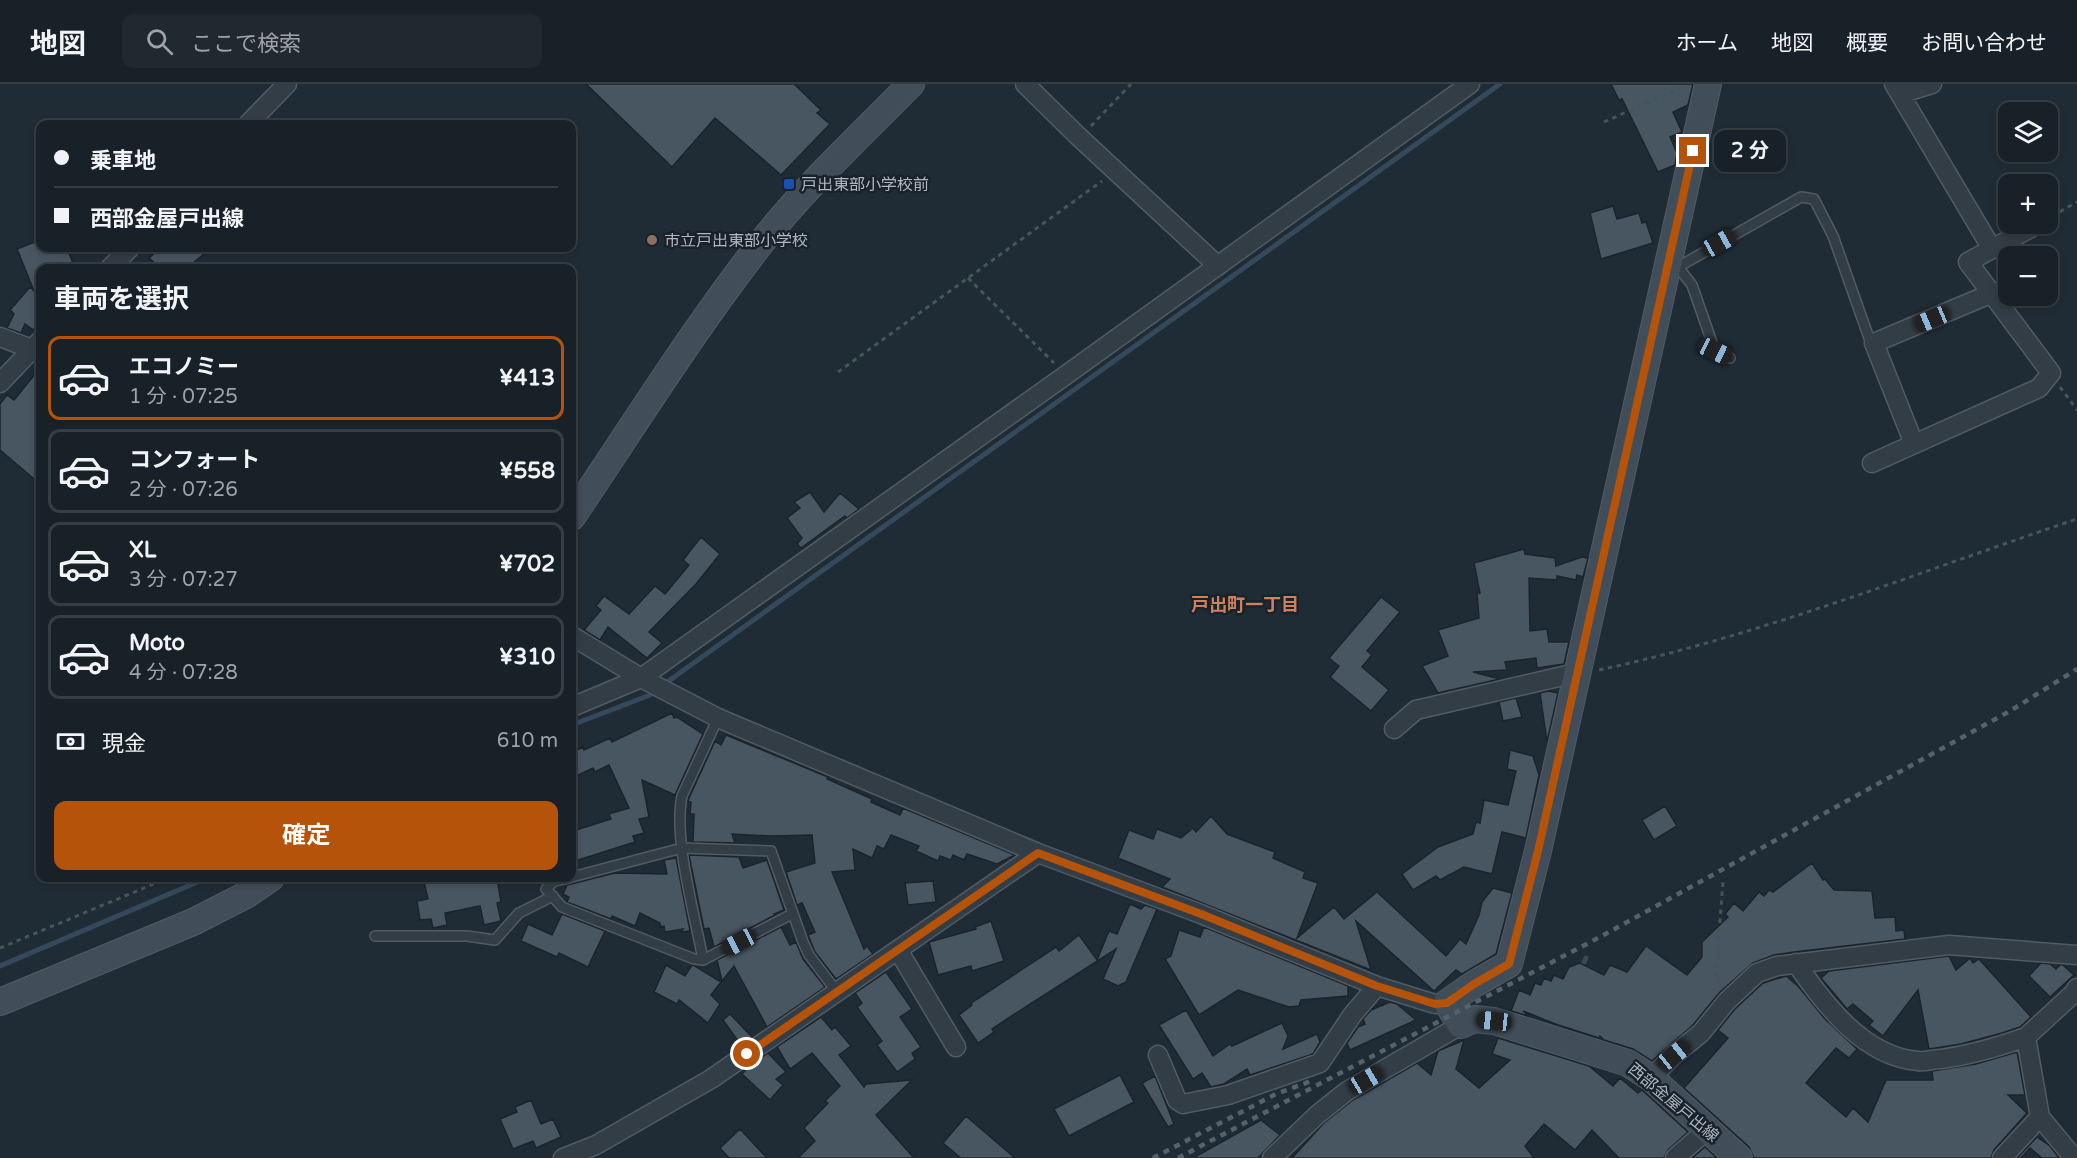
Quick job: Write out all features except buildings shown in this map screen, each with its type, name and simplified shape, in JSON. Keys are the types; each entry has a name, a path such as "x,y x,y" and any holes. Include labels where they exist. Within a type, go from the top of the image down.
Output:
{"main road":[{"path":"576,511 762,242 802,196 911,84"},
{"path":"1461,1025 1447,1003 1509,964 1538,851 1577,668 1673,265 1708,84"},
{"path":"0,1002 193,922 246,895 266,882"},
{"name":"西部金屋戸出線","path":"1461,1025 1475,1019 1494,1021 1628,1063 1650,1078 1739,1158"}],"street":[{"path":"252,120 287,84"},
{"path":"1025,84 1218,266"},
{"path":"576,706 655,684 1066,375 1470,84"},
{"path":"1932,84 1897,89 1992,249"},
{"path":"1872,463 2039,388 2051,374 1968,262 2020,234"},
{"path":"114,264 126,252"},
{"path":"1914,444 1874,343 1990,294"},
{"path":"0,337 36,346"},
{"path":"0,383 36,349"},
{"path":"576,638 718,718 1038,853 1201,914 1377,986 1435,1004 1447,1003"},
{"path":"1394,729 1416,710 1577,668"},
{"path":"563,1158 596,1145 711,1079 1038,853"},
{"path":"1650,1078 1701,1033 1727,1001 1757,974 1778,966 1949,945 2077,955"},
{"path":"897,950 956,1047"},
{"path":"1796,963 1817,995 1843,1023 1883,1051 1919,1062 1989,1050 2026,1037 2077,988"},
{"path":"1158,1055 1177,1100 1184,1104 1228,1095 1320,1063 1353,1014 1377,986"},
{"path":"1272,1158 1347,1090 1461,1025"},
{"path":"2026,1037 2040,1118 2074,1158"},
{"path":"2002,1158 2040,1118"},
{"path":"1676,1158 1707,1130"}],"lane":[{"path":"1730,358 1715,351 1692,285 1673,265 1802,197 1814,199 1833,236 1869,338 1874,343"},
{"path":"703,960 682,848 680,806 682,796 718,718"},
{"path":"576,875 682,848 771,851 792,914 809,954 837,992"},
{"path":"553,882 546,889 562,907 694,959 703,960 792,914"},
{"path":"375,936 467,936 495,940 519,914 553,896"}],"path":[{"path":"1080,138 1131,84"},
{"path":"1604,122 1690,84"},
{"path":"838,372 1116,172"},
{"path":"2058,212 2077,202"},
{"path":"968,278 1066,375"},
{"path":"2051,374 2077,410"},
{"path":"1577,668 1596,671 1653,659 1735,636 2077,519"},
{"path":"0,948 158,882"},
{"path":"1723,882 1716,973 1727,1001"}],"waterway":[{"path":"663,685 1500,84"},
{"path":"576,723 656,691"},
{"path":"0,966 198,882"},
{"path":"1580,971 1586,958"}],"railway":[{"path":"1178,1158 1600,937 2010,711 2077,669"},
{"path":"1153,1158 1276,1094 1311,1081"}],"place":[{"name":"戸出東部小学校前","path":"789,184"},
{"name":"市立戸出東部小学校","path":"652,240"}],"district":[{"name":"戸出町一丁目","path":"1245,605"}],"route":[{"path":"747,1054 1038,853 1201,914 1377,986 1435,1004 1447,1003 1509,964 1538,851 1693,151"}]}
